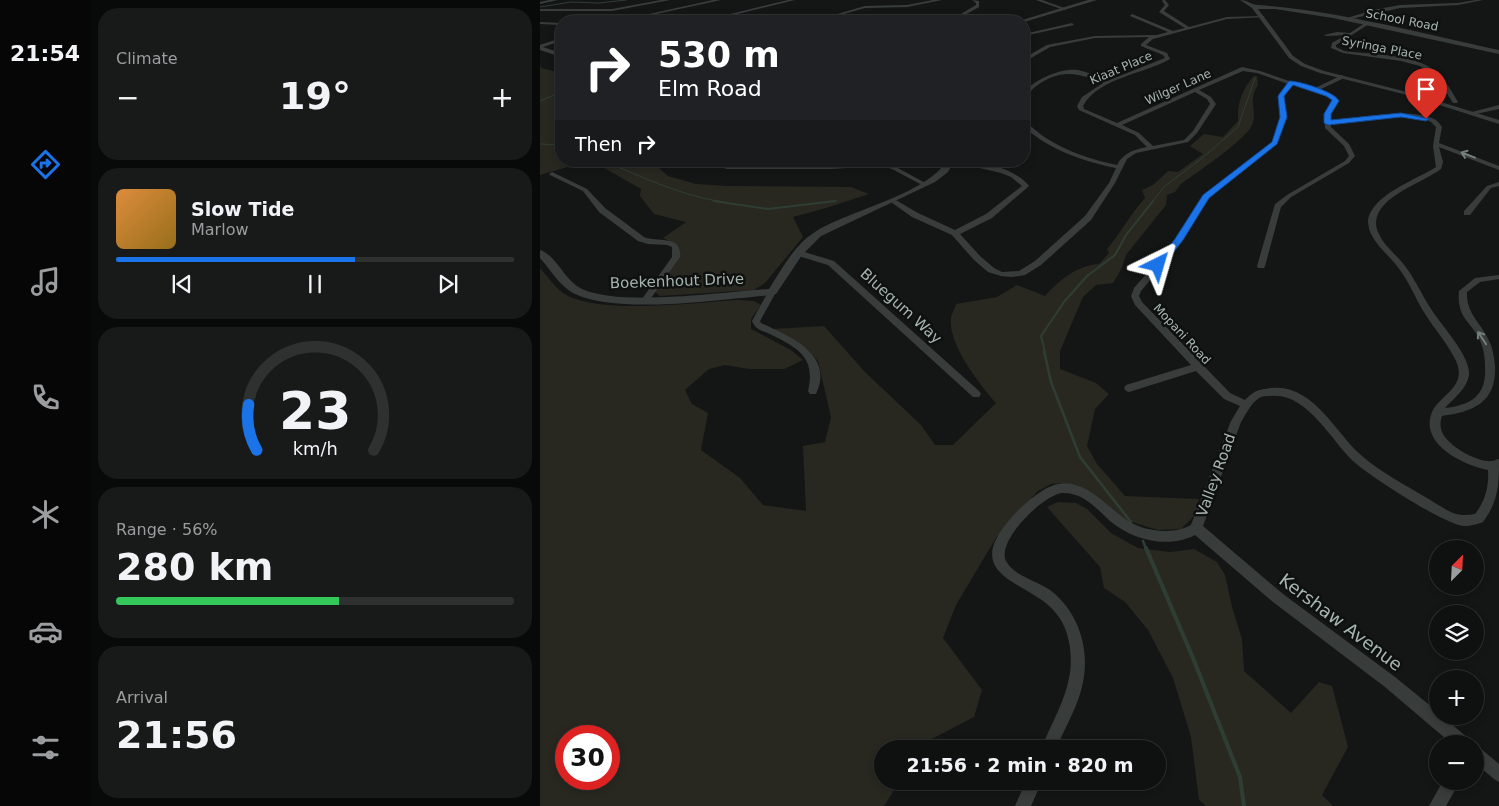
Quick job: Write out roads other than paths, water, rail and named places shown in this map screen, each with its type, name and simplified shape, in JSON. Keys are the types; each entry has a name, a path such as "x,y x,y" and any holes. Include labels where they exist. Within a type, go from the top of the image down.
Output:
{"street":[{"path":"540,3 556,0"},
{"path":"540,10 612,10 668,0"},
{"path":"648,15 719,0"},
{"path":"729,15 793,0"},
{"path":"835,15 861,7 907,6 940,0"},
{"path":"961,15 978,6 978,2 974,0"},
{"path":"1038,0 1065,8"},
{"path":"1030,19 1094,0"},
{"path":"1244,0 1275,7"},
{"path":"1244,0 1263,17 1291,57 1296,61 1311,68 1413,94 1499,122"},
{"path":"1346,19 1370,12 1404,6 1468,4 1481,0"},
{"path":"1164,1 1166,6 1161,10 1188,28"},
{"name":"School Road","path":"1254,7 1275,7 1346,19 1499,52"},
{"path":"1132,14 1172,32"},
{"path":"1030,57 1049,46 1095,37 1158,36 1232,17 1263,17"},
{"path":"540,23 555,24"},
{"path":"1030,34 1072,24"},
{"name":"Syringa Place","path":"1367,24 1334,44 1333,48 1343,52 1418,64 1433,72 1446,86 1455,102"},
{"path":"1326,36 1337,33 1351,34"},
{"name":"Kiaat Place","path":"1151,148 1137,134 1089,114 1082,110 1080,106 1088,93 1167,59 1165,54 1145,47 1144,43 1146,41 1158,36"},
{"path":"540,48 555,42"},
{"path":"540,48 555,53"},
{"name":"Wilger Lane","path":"1118,125 1238,70 1247,70 1292,83"},
{"path":"1030,88 1070,72 1082,73 1108,83"},
{"path":"1315,90 1342,77"},
{"path":"1262,266 1278,206 1289,196 1347,162 1352,156 1347,145 1330,131 1327,114 1336,101 1335,99 1292,83"},
{"name":"Mopani Road","path":"1246,404 1227,396 1197,367 1138,303 1135,296 1137,290 1174,248 1206,196 1275,143 1283,117 1281,96 1292,83"},
{"path":"892,200 915,215 955,233 976,258 991,270 1012,275 1022,273 1038,263 1088,218 1112,183 1118,167 1128,154 1179,144 1186,141 1195,132 1213,104 1209,98 1195,90"},
{"path":"1471,113 1499,107"},
{"path":"1246,404 1257,394 1268,391 1283,392 1297,397 1317,412 1344,446 1376,473 1451,518 1464,522 1479,518 1486,509 1494,490 1496,465 1478,465 1462,458 1446,446 1437,433 1435,424 1438,413 1463,379 1464,371 1460,360 1402,268 1378,239 1372,226 1375,212 1383,202 1439,168 1440,162 1436,144 1440,129 1435,122 1415,116 1401,115 1328,123"},
{"path":"1030,129 1042,138 1070,152 1118,167"},
{"path":"1436,144 1499,168"},
{"path":"803,167 844,167"},
{"path":"891,167 926,185"},
{"path":"813,391 818,380 817,369 812,358 802,349 758,325 756,321 772,292 798,253 817,234 833,225 926,185 943,175 949,167"},
{"path":"955,233 990,216 1026,186 1018,180 989,167"},
{"path":"552,174 585,190 602,210 640,239 675,246 677,250 676,257 646,300"},
{"path":"1467,214 1489,187 1499,184"},
{"name":"Boekenhout Drive","path":"540,253 579,292 610,300 646,300 772,292"},
{"name":"Bluegum Way","path":"798,253 831,262 976,394"},
{"path":"1438,413 1472,407 1487,399 1496,386 1495,365 1484,341 1464,310 1461,300 1462,291 1478,280 1499,278"},
{"path":"1129,388 1197,367"},
{"name":"Valley Road","path":"1052,740 1076,683 1078,646 1072,628 1058,604 1003,568 997,558 997,549 1001,539 1041,496 1062,488 1082,492 1134,530 1150,535 1168,537 1182,535 1196,528 1236,421 1246,404"},
{"name":"Kershaw Avenue","path":"1196,528 1278,598 1390,682 1453,735"},
{"path":"1484,761 1499,774"},
{"path":"1023,806 1030,790"},
{"path":"1437,806 1447,790"}],"waterway":[{"path":"540,7 571,2 599,3 626,0"},
{"path":"1152,202 1165,186 1201,159 1238,127 1255,78"},
{"path":"540,101 555,95"},
{"path":"540,144 555,145"},
{"path":"619,167 677,191 723,202"},
{"path":"714,201 768,209 830,202"},
{"path":"830,202 835,201"},
{"path":"830,202 837,201"},
{"path":"1045,352 1041,336 1064,302 1087,276 1115,255 1126,235 1153,201"},
{"path":"825,202 830,202"},
{"path":"1044,351 1051,382 1080,457 1131,522"},
{"path":"1143,541 1146,549"},
{"path":"1146,548 1193,658 1240,777 1244,806"}]}
